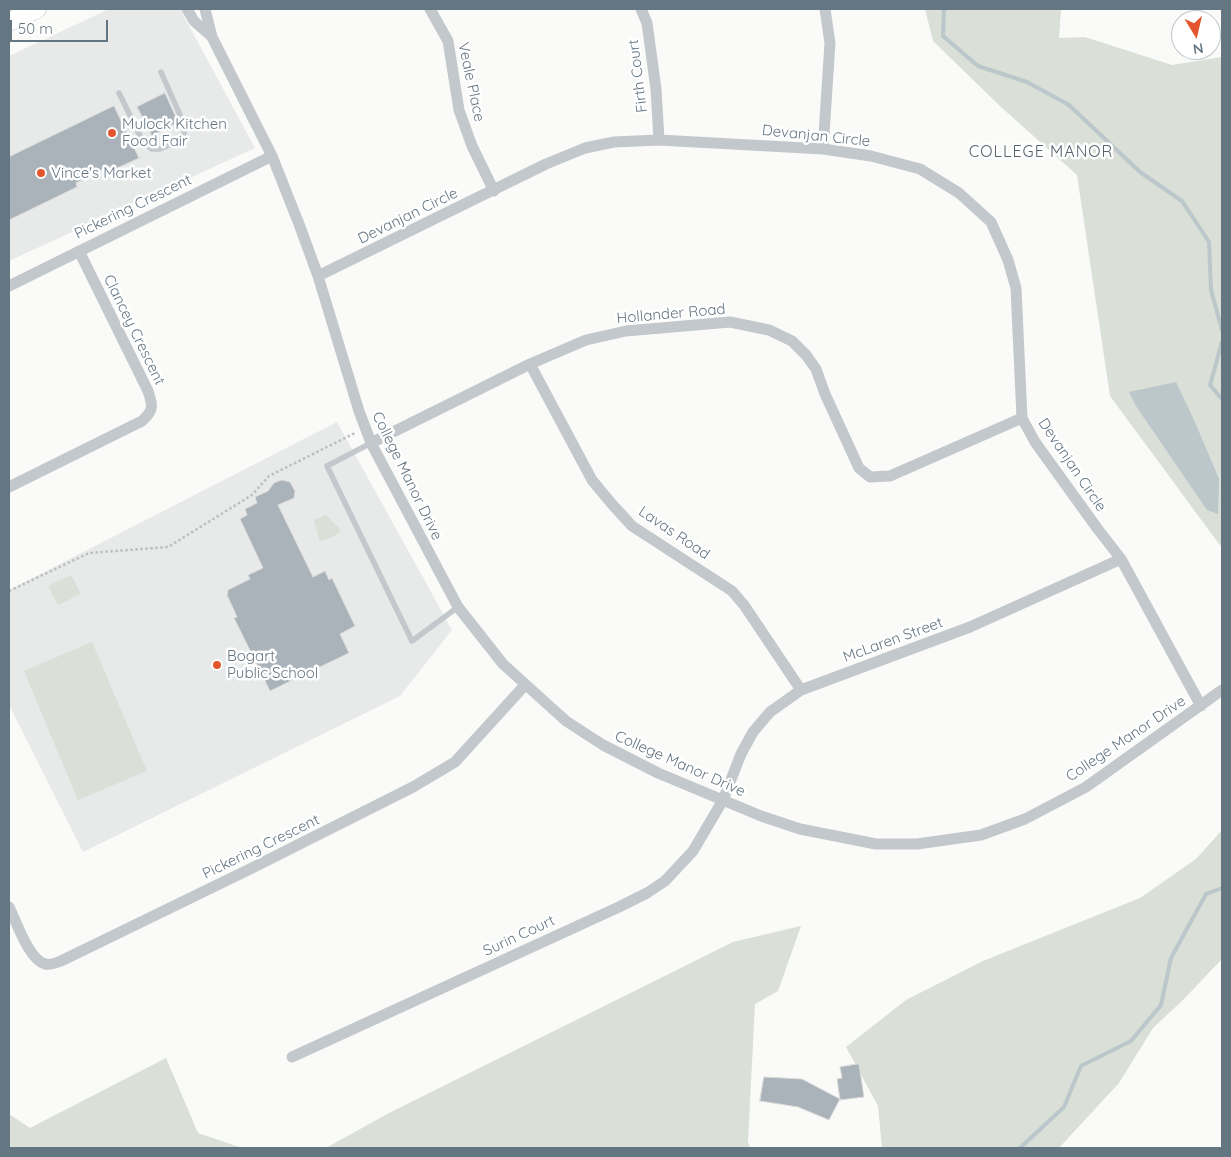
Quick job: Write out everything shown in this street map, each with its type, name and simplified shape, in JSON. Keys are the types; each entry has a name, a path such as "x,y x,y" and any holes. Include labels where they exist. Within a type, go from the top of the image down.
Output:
{"main road":[{"path":"9,22 37,9"}],"street":[{"name":"College Manor Drive","path":"187,9 194,21 212,37"},
{"name":"College Manor Drive","path":"205,9 212,37 272,156 318,276 371,443 458,607 503,664 566,721 603,745 658,773 761,816 800,828 876,844 917,844 981,835 1025,819 1086,787 1222,690"},
{"name":"Veale Place","path":"430,9 448,41 459,110 472,146 494,191"},
{"name":"Firth Court","path":"641,9 647,23 656,89 659,140"},
{"path":"823,149 830,43 825,9"},
{"name":"Devanjan Circle","path":"318,276 546,164 585,148 614,142 659,140 823,149 871,156 920,169 959,193 991,222 1008,260 1016,288 1022,418 1036,442 1097,528 1121,558 1201,706"},
{"name":"Pickering Crescent","path":"9,286 272,156"},
{"name":"Clancey Crescent","path":"9,488 142,422 151,412 152,402 148,391 80,250"},
{"name":"Hollander Road","path":"371,443 530,364 586,340 626,330 730,322 769,330 792,341 806,355 816,370 859,468 870,477 890,476 1022,418"},
{"name":"Lavas Road","path":"530,364 592,480 611,503 632,526 732,591 744,605 801,690"},
{"name":"McLaren Street","path":"723,800 741,754 753,732 770,712 801,690 970,627 1121,558"},
{"name":"Pickering Crescent","path":"9,907 28,948 40,962 48,965 61,961 413,788 455,762 525,685"},
{"name":"Surin Court","path":"292,1057 647,893 665,881 693,851 723,800"}],"lane":[{"path":"118,93 143,142 152,148 160,149 168,146 183,137 185,130 162,72"},
{"path":"371,443 327,466 412,641 458,607"}],"path":[{"path":"9,591 90,553 168,547 252,495 269,476 365,428"}],"shaded area":[{"path":"109,9 180,9 255,148 9,261 9,56"},
{"path":"925,9 1061,9 1059,38 1085,37 1172,65 1203,60 1221,60 1222,57 1222,548 1110,396 1077,175 1001,107 933,41"},
{"path":"1176,382 1219,479 1218,514 1207,510 1136,406 1129,392"},
{"name":"Bogart Public School","path":"337,422 452,630 400,696 83,852 9,705 9,590"},
{"path":"326,515 341,530 331,538 319,540 314,520"},
{"path":"71,575 81,594 58,605 48,586"},
{"path":"92,642 147,771 78,800 24,671"},
{"path":"1222,830 1222,959 1153,1028 1119,1083 1059,1148 882,1148 878,1106 846,1047 906,1000 983,961 1140,898 1196,859"},
{"path":"801,926 778,991 755,1004 748,1141 750,1148 326,1148 389,1113 733,942"},
{"path":"166,1058 198,1133 242,1148 9,1148 9,1114 30,1128"}],"building":[{"path":"165,93 178,122 152,136 137,107"},
{"path":"114,106 139,158 111,171 109,166 76,183 77,187 9,220 9,157"},
{"path":"282,480 290,482 295,491 294,498 278,505 313,577 325,571 329,580 332,578 355,626 340,634 349,653 270,691 234,618 237,617 227,595 228,590 250,579 248,575 263,568 240,519 247,515 245,509 257,503 255,497 268,491 274,483"},
{"path":"859,1064 864,1097 840,1100 837,1079 842,1078 840,1067"},
{"path":"764,1077 802,1079 840,1099 829,1120 798,1107 760,1101"}],"waterway":[{"path":"944,9 943,36 978,66 1027,82 1069,105 1140,172 1182,201 1209,242 1211,290 1222,330"},
{"path":"1222,342 1210,385 1222,399"},
{"path":"1020,1148 1064,1107 1081,1066 1131,1041 1161,1005 1171,958 1206,894 1222,888"}],"place":[{"name":"Mulock Kitchen Food Fair","path":"112,133"},
{"name":"Vince's Market","path":"41,173"},
{"name":"Bogart Public School","path":"217,665"}],"district":[{"name":"COLLEGE MANOR","path":"1041,152"}]}
